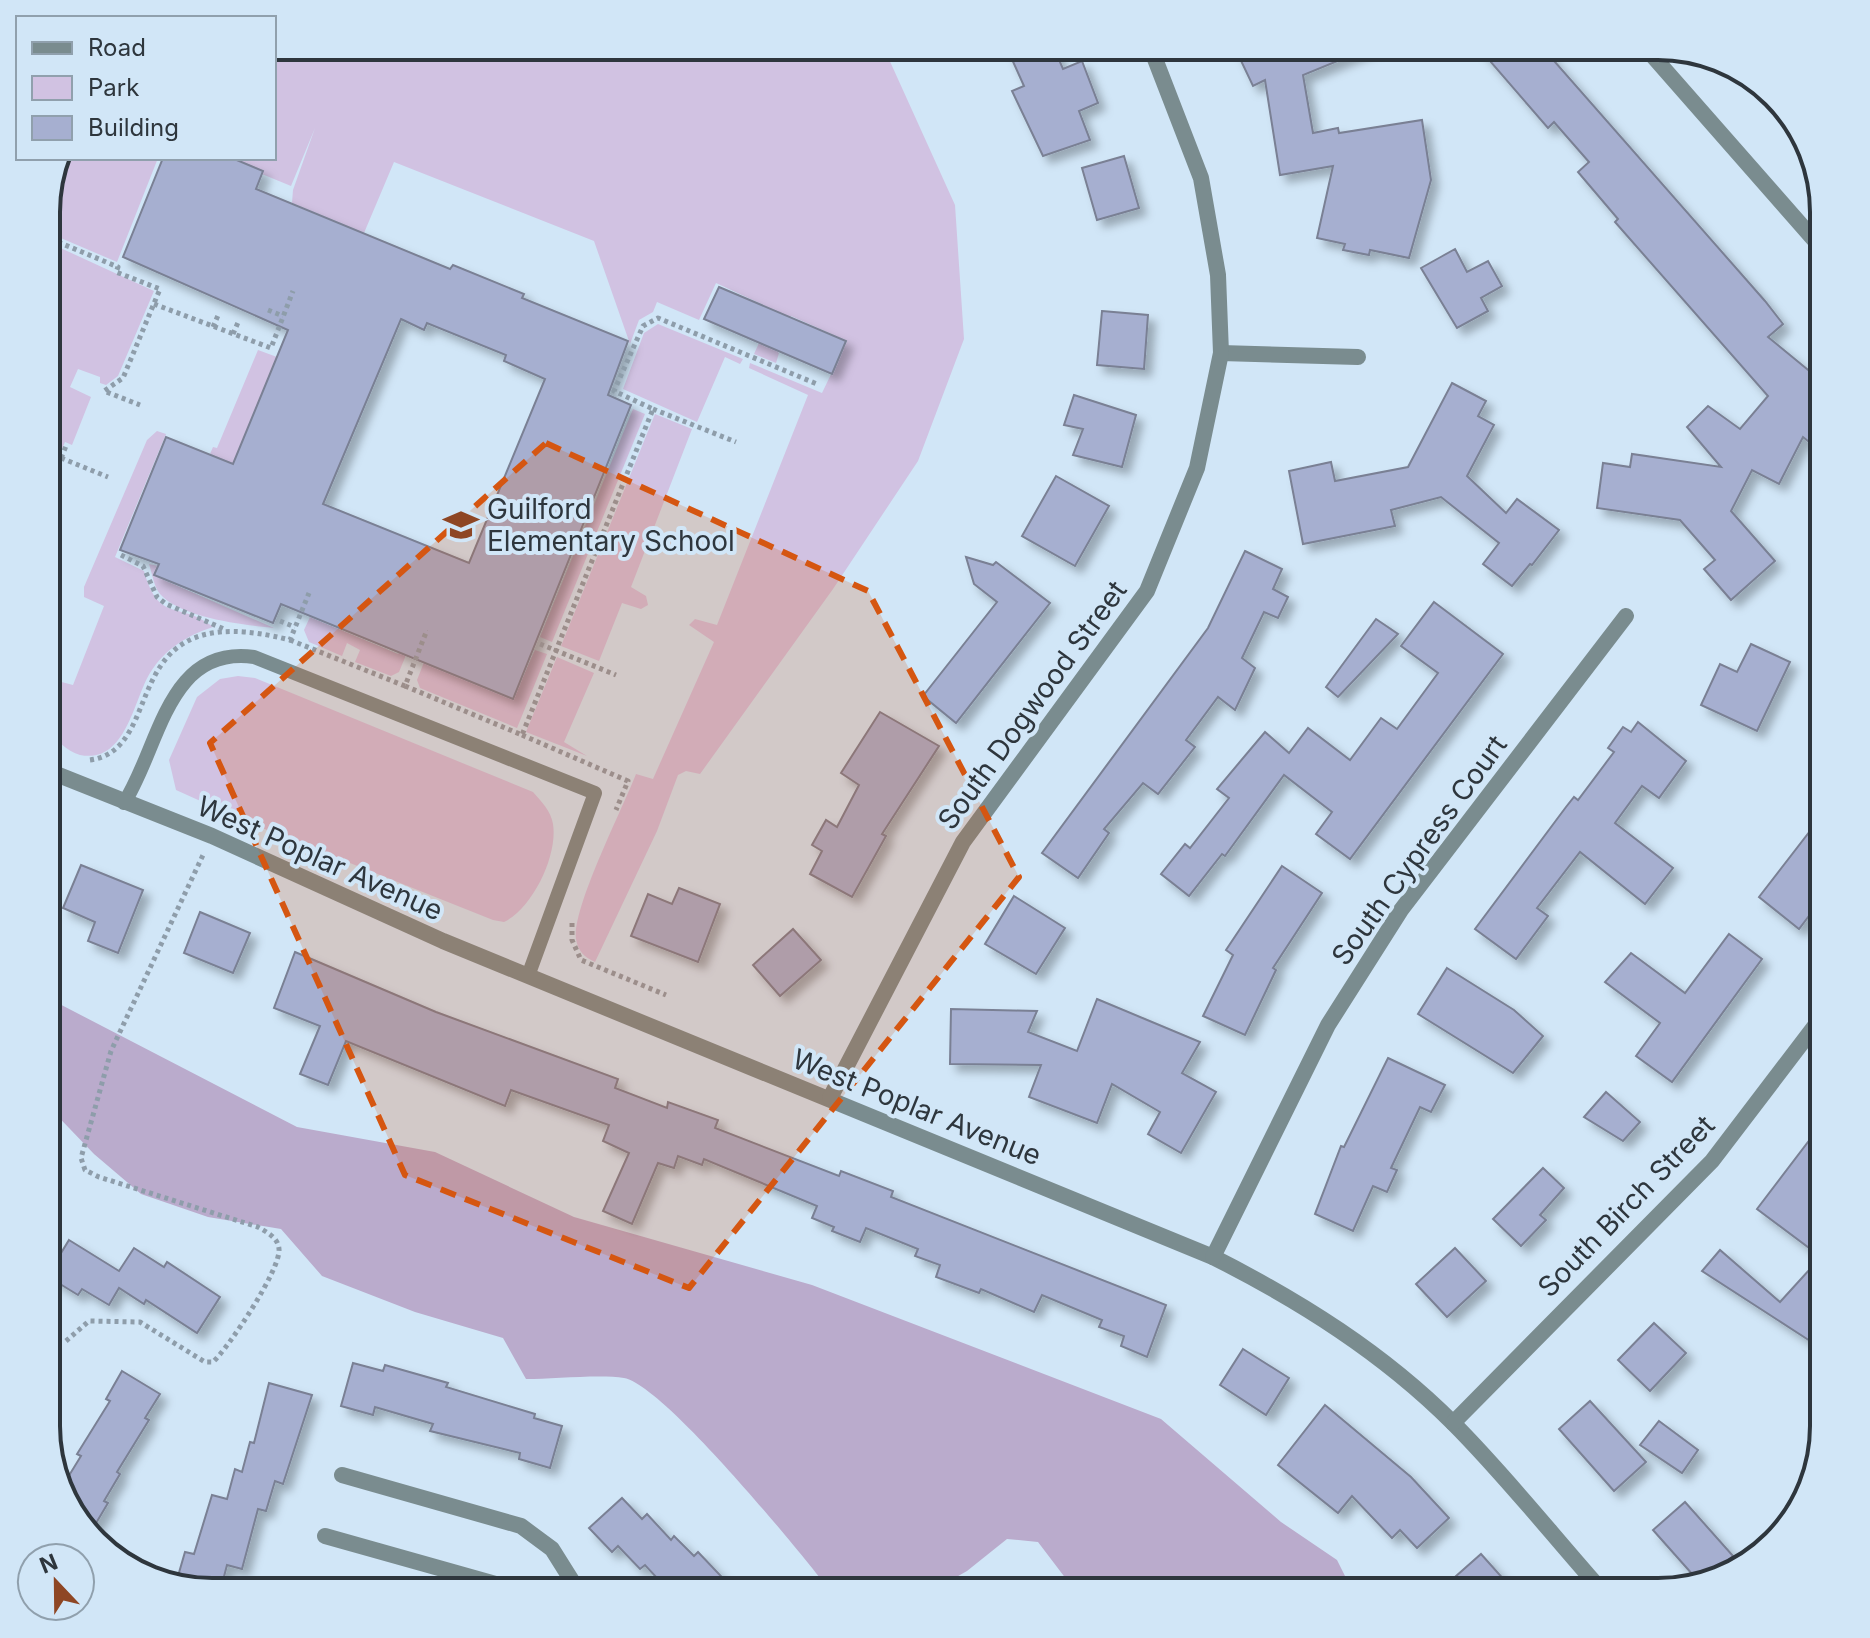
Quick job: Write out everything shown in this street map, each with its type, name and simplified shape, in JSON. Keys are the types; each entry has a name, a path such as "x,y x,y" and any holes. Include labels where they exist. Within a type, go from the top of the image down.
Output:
{"street":[{"name":"South Dogwood Street","path":"830,1098 963,842 1147,591 1197,468 1221,353 1218,275 1201,178 1155,60"},
{"path":"1656,60 1810,235"},
{"path":"1221,353 1358,357"},
{"name":"South Cypress Court","path":"1213,1257 1328,1025 1401,910 1626,616"},
{"name":"West Poplar Avenue","path":"60,776 212,836 528,976 1213,1257 1286,1294 1351,1337 1453,1423 1591,1578"},
{"name":"South Birch Street","path":"1453,1423 1712,1161 1810,1032"},
{"path":"342,1475 521,1526 552,1549 570,1578"},
{"path":"325,1536 474,1578"}],"lane":[{"path":"124,803 140,778 184,679 208,662 231,654 254,657 595,793 528,976"}],"path":[{"path":"60,243 118,267 116,272 160,289 123,378 104,391 140,405"},
{"path":"154,304 271,348 293,291"},
{"path":"268,310 283,316"},
{"path":"213,327 219,313"},
{"path":"736,442 614,391 643,326 658,318 817,384"},
{"path":"233,334 239,320"},
{"path":"290,640 522,735 653,409"},
{"path":"66,446 61,458 108,477"},
{"path":"121,555 143,566 157,597 166,604 216,622 225,629"},
{"path":"280,621 295,627"},
{"path":"405,686 427,630"},
{"path":"540,644 616,675"},
{"path":"60,1346 89,1321 140,1322 205,1362 213,1362 225,1351 242,1326 277,1262 279,1247 273,1236 258,1227 99,1177 85,1170 81,1158 111,1051 212,836"}],"highlighted area":[{"path":"546,443 868,591 1019,877 689,1288 405,1175 210,743"}],"green space":[{"path":"276,60 889,60 955,205 964,339 918,461 833,589 700,774 686,771 678,775 657,831 595,962 582,953 576,939 577,924 590,882 636,774 653,779 714,642 689,625 695,619 717,625 808,395 749,368 750,363 822,393 847,341 791,316 776,350 779,353 776,363 754,354 774,310 716,283 699,320 657,302 653,312 639,320 630,344 594,241 394,162 364,233 292,203 293,190 315,128 291,186 228,160 276,160"},
{"path":"69,160 157,160 117,262 60,238 60,202"},
{"path":"60,248 154,291 118,376 106,385 100,383 100,377 78,369 70,387 91,397 72,445 65,442 60,454"},
{"path":"658,324 743,359 740,364 725,357 697,422 623,389 644,333"},
{"path":"258,350 277,357 233,464 210,454 213,447 217,448"},
{"path":"633,409 645,414 552,642 540,637"},
{"path":"655,414 692,429 631,587 646,596 648,605 641,609 622,603 599,661 561,646"},
{"path":"157,431 166,434 115,557 144,571 156,599 164,605 190,614 213,627 177,644 162,657 150,673 126,728 108,750 96,755 80,755 60,743 60,682 73,685 104,606 84,597 84,587 147,440"},
{"path":"149,564 158,566 155,576 274,628 214,619 182,609 160,594"},
{"path":"310,617 398,654 412,623 418,626 399,672 391,676 355,662 360,650 347,643 342,656 309,642 304,630"},
{"path":"535,650 547,654 517,728 420,688 417,680 426,657 428,664 513,699"},
{"path":"557,657 594,673 564,742 587,756 526,732"},
{"path":"238,676 255,678 533,792 550,815 554,837 547,865 525,905 504,922 493,920 247,822 176,790 169,760 197,697 220,679"}],"shaded area":[{"path":"60,1004 297,1127 435,1152 574,1217 812,1285 1161,1419 1281,1522 1337,1560 1346,1578 1065,1578 1038,1542 1007,1539 955,1578 820,1578 732,1473 669,1409 643,1388 624,1378 614,1377 526,1379 503,1338 415,1312 322,1276 281,1229 208,1217 141,1194 94,1154 60,1119"}],"building":[{"path":"1012,60 1059,60 1063,69 1082,61 1098,103 1079,111 1090,140 1043,156 1012,91 1024,86"},
{"path":"1241,60 1340,60 1303,75 1313,133 1338,128 1339,133 1422,120 1431,180 1409,258 1370,250 1369,255 1343,250 1345,244 1317,238 1333,166 1280,175 1265,80 1253,86"},
{"path":"1489,60 1553,60 1783,324 1768,337 1810,372 1810,443 1803,437 1779,484 1752,470 1731,511 1775,561 1731,600 1704,569 1715,560 1680,520 1597,508 1603,463 1630,467 1632,454 1721,467 1687,427 1708,406 1740,429 1768,396 1615,222 1618,219 1578,172 1589,162 1554,122 1548,128"},
{"path":"1124,156 1139,208 1097,220 1082,168"},
{"path":"162,160 237,160 263,171 256,189 450,269 453,265 524,294 522,298 628,341 608,395 631,405 513,699 281,604 273,623 154,575 159,564 120,550 166,437 233,464 288,330 123,257","holes":["401,319 424,330 427,323 506,355 504,361 545,379 469,563 323,504"]},
{"path":"1455,249 1467,272 1488,261 1502,286 1481,298 1488,311 1457,328 1421,268"},
{"path":"719,287 846,341 832,374 704,319"},
{"path":"1102,311 1148,315 1144,369 1097,365"},
{"path":"1452,383 1486,401 1478,416 1494,425 1467,476 1506,513 1517,499 1559,530 1532,565 1512,586 1483,564 1499,543 1441,497 1391,510 1395,526 1303,544 1289,471 1331,462 1335,481 1408,467"},
{"path":"1074,395 1136,415 1122,467 1073,455 1083,429 1064,425"},
{"path":"1056,476 1109,506 1075,566 1022,536"},
{"path":"1245,551 1282,569 1273,589 1288,597 1278,618 1264,612 1242,658 1255,668 1235,710 1218,697 1186,740 1195,747 1158,794 1143,783 1104,829 1109,833 1078,878 1042,853 1208,628"},
{"path":"966,557 993,565 996,562 1050,603 956,723 923,696 997,602 974,584"},
{"path":"1434,602 1503,654 1350,859 1316,834 1332,812 1284,775 1225,856 1222,854 1189,896 1161,874 1185,844 1190,848 1229,798 1217,789 1265,732 1289,753 1308,728 1350,760 1381,718 1397,729 1438,673 1401,646"},
{"path":"1376,619 1398,634 1338,697 1326,687"},
{"path":"1751,644 1790,662 1757,731 1701,705 1720,664 1737,672"},
{"path":"880,712 939,746 882,834 886,836 852,897 810,874 822,851 812,845 826,820 837,827 859,785 841,773"},
{"path":"1638,722 1686,761 1659,798 1642,786 1615,823 1673,868 1645,904 1580,852 1537,908 1548,916 1516,959 1475,929 1566,807 1574,797 1578,800 1614,752 1608,748 1623,727 1631,732"},
{"path":"1810,831 1810,914 1799,929 1759,897"},
{"path":"81,865 143,890 118,953 88,941 95,922 63,908"},
{"path":"1282,866 1322,893 1273,968 1276,970 1245,1035 1203,1016 1233,955 1226,950"},
{"path":"679,888 720,904 698,962 631,936 648,894 672,904"},
{"path":"1014,896 1065,928 1036,974 985,944"},
{"path":"200,912 250,933 233,973 184,953"},
{"path":"793,929 821,960 780,996 753,965"},
{"path":"1729,934 1762,959 1672,1082 1636,1056 1660,1023 1605,982 1631,953 1685,993"},
{"path":"295,952 436,1012 618,1079 615,1088 667,1108 668,1102 718,1120 715,1128 839,1176 841,1171 893,1191 891,1197 1166,1305 1147,1357 1121,1346 1124,1336 1099,1327 1102,1320 1042,1295 1034,1312 981,1289 979,1293 936,1277 940,1265 915,1256 918,1249 866,1228 860,1242 832,1231 834,1227 812,1218 817,1206 704,1159 702,1165 678,1156 674,1168 658,1163 632,1224 603,1211 629,1153 603,1141 609,1125 511,1090 505,1106 346,1041 328,1085 300,1074 320,1026 274,1008"},
{"path":"1447,968 1514,1010 1543,1036 1513,1073 1418,1014"},
{"path":"1097,999 1200,1042 1182,1073 1216,1092 1181,1153 1148,1134 1160,1112 1112,1084 1097,1123 1029,1097 1041,1065 950,1064 951,1009 1037,1011 1028,1032 1077,1051"},
{"path":"1388,1058 1445,1085 1431,1112 1420,1107 1391,1168 1397,1170 1387,1192 1373,1186 1353,1231 1315,1214 1341,1146 1344,1147"},
{"path":"1606,1092 1640,1122 1623,1141 1584,1117"},
{"path":"1810,1139 1810,1249 1757,1209"},
{"path":"1543,1168 1564,1188 1540,1215 1546,1220 1521,1246 1493,1219"},
{"path":"69,1240 119,1271 134,1248 164,1267 167,1262 220,1297 197,1333 146,1300 144,1304 119,1288 109,1305 82,1289 78,1295 60,1284 60,1255"},
{"path":"1455,1248 1486,1281 1447,1317 1416,1284"},
{"path":"1720,1250 1780,1302 1810,1269 1810,1341 1702,1271"},
{"path":"1654,1323 1686,1353 1650,1391 1618,1360"},
{"path":"1243,1349 1289,1378 1266,1415 1220,1385"},
{"path":"353,1363 383,1371 385,1365 448,1383 446,1387 535,1414 534,1418 562,1426 550,1468 519,1459 520,1453 430,1431 433,1424 375,1407 373,1415 341,1406"},
{"path":"122,1371 160,1394 145,1418 149,1420 117,1472 120,1474 104,1501 108,1503 96,1523 69,1476 81,1456 77,1454 110,1401 106,1399"},
{"path":"269,1383 312,1395 283,1484 275,1481 266,1511 258,1509 242,1569 227,1565 224,1578 179,1574 185,1552 194,1554 212,1495 227,1499 235,1469 242,1472 250,1442 254,1443"},
{"path":"1590,1401 1646,1462 1614,1491 1559,1429"},
{"path":"1325,1405 1411,1477 1449,1518 1417,1548 1400,1530 1392,1538 1352,1496 1338,1513 1278,1465"},
{"path":"1659,1421 1698,1450 1682,1473 1640,1445"},
{"path":"622,1498 642,1519 647,1514 671,1540 674,1536 694,1556 698,1552 723,1578 657,1578 645,1565 640,1569 618,1546 612,1552 589,1528"},
{"path":"1685,1502 1733,1556 1692,1574 1653,1530"},
{"path":"1481,1554 1502,1578 1454,1578"}],"place":[{"name":"Guilford Elementary School","path":"461,525"}]}
